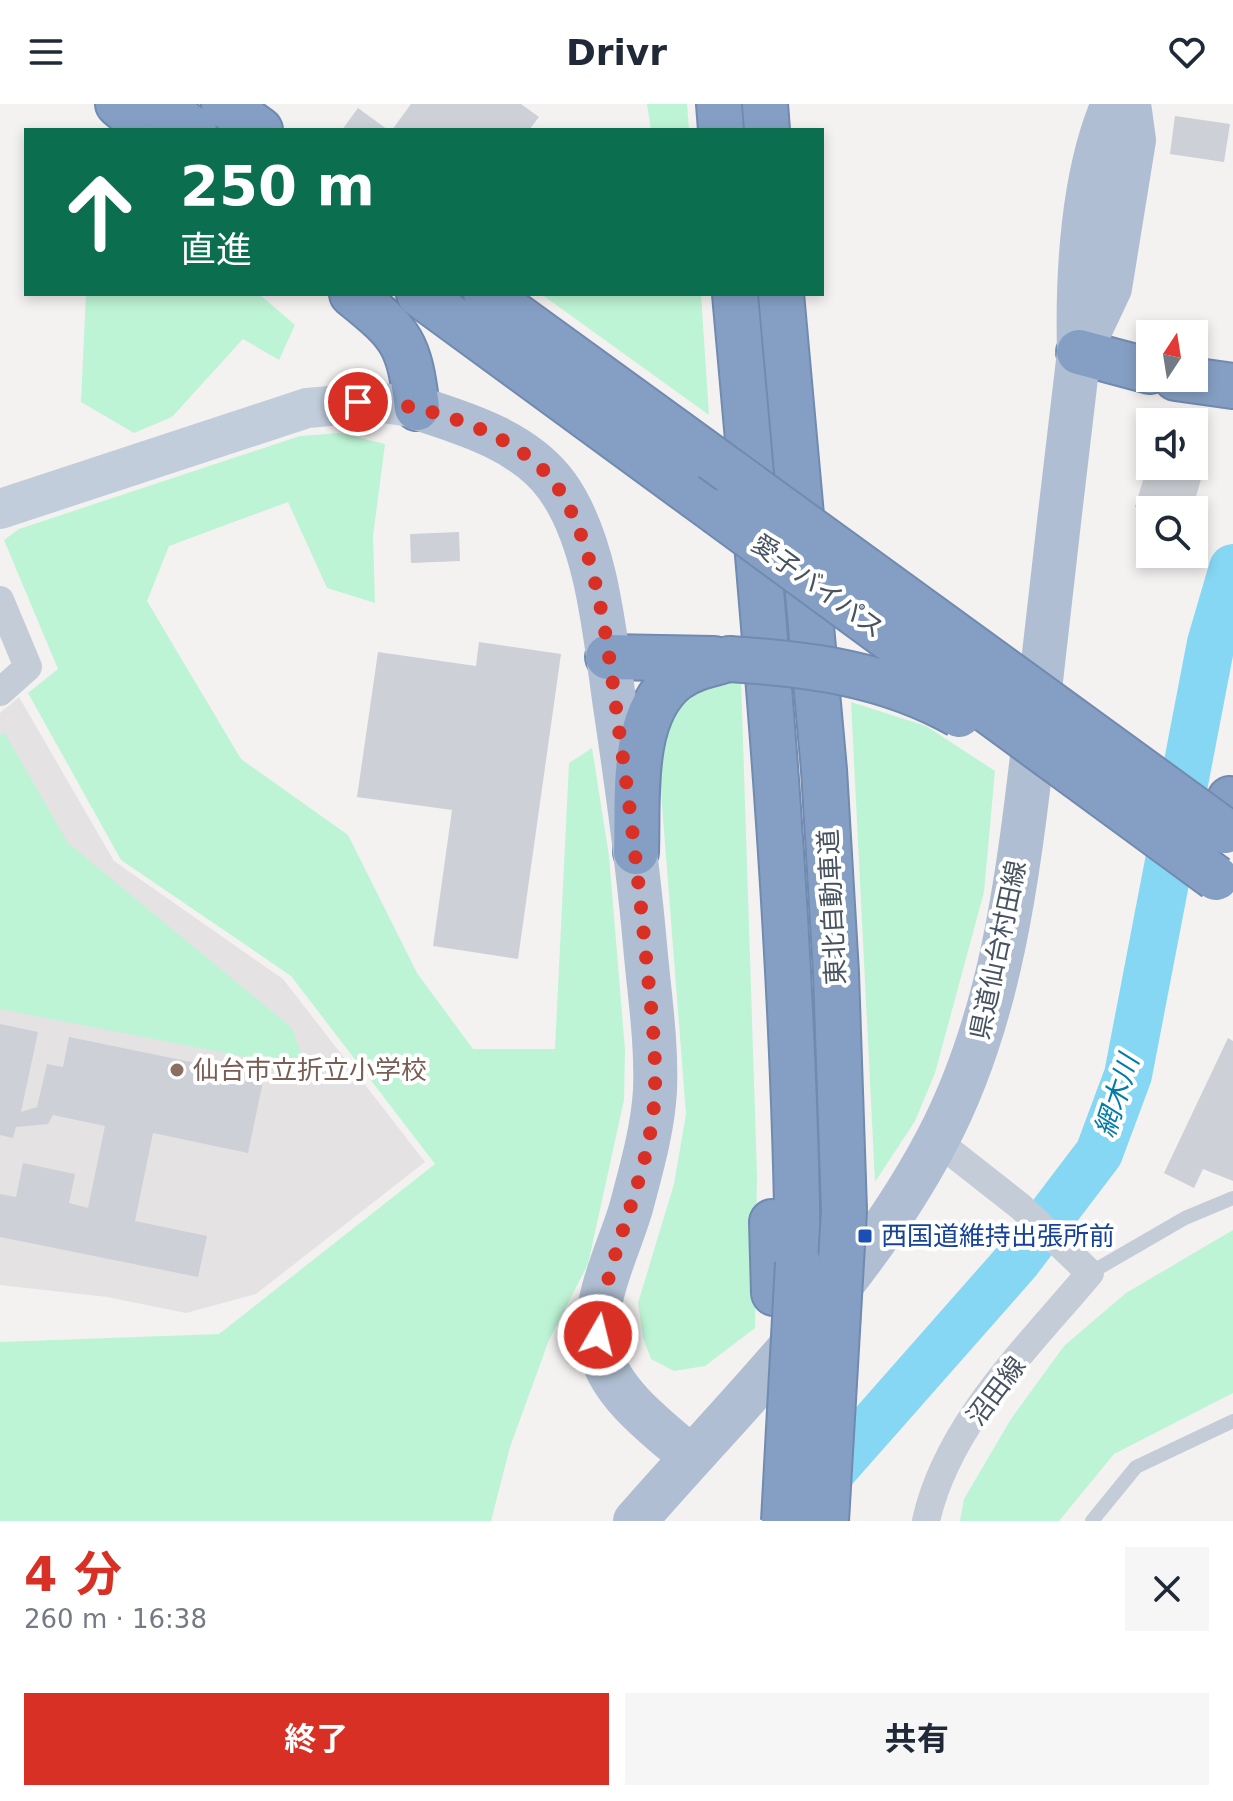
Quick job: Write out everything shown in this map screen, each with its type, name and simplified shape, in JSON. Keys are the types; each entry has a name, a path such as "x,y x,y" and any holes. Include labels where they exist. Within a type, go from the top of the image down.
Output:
{"highway":[{"path":"118,104 147,128"},
{"path":"158,104 191,128"},
{"path":"224,104 257,128"},
{"path":"719,104 721,128"},
{"path":"765,104 767,128"},
{"path":"355,296 394,327 411,361 417,408"},
{"name":"愛子バイパス","path":"422,296 1227,886"},
{"name":"愛子バイパス","path":"489,296 914,608 1099,715 1183,772 1230,817"},
{"name":"東北自動車道","path":"735,296 779,778 790,973 769,1102 786,1278"},
{"name":"東北自動車道","path":"781,296 824,770 836,973 851,1400 840,1520"},
{"path":"1079,352 1136,356"},
{"path":"1079,352 1136,367"},
{"path":"1208,363 1233,367"},
{"path":"1208,382 1233,386"},
{"path":"608,657 729,659 845,672 914,692 1001,738 1159,837"},
{"path":"636,852 641,758 651,713 676,680 698,667 729,659"},
{"path":"760,1521 786,1278"},
{"path":"784,1521 786,1278"}],"main road":[{"name":"県道仙台村田線","path":"635,1521 829,1301 882,1229 937,1141 975,1054 1011,913 1079,352 1077,283 1100,135 1113,104"},
{"name":"県道仙台村田線","path":"1079,352 1110,288 1134,140 1129,104"},
{"path":"417,408 495,436 530,459 556,485 575,517 588,556 608,657 636,852 655,1090 647,1144 630,1209 607,1276 598,1335 612,1378 691,1457"}],"street":[{"path":"0,509 307,408 377,402 417,408"},
{"path":"0,600 28,667 0,692"},
{"path":"937,1141 1021,1207 1090,1273"},
{"name":"沼田線","path":"926,1521 932,1494 949,1456 981,1408 1090,1273"}],"lane":[{"path":"1090,1273 1185,1218 1233,1198"},
{"path":"1092,1521 1096,1512 1136,1467 1233,1421"}],"shaded area":[{"name":"仙台市立折立小学校","path":"19,697 114,861 283,979 425,1162 256,1294 186,1313 107,1297 0,1285 0,713"}],"green space":[{"path":"647,104 687,104 689,128 651,128"},
{"path":"86,296 261,296 295,325 279,360 243,339 172,417 134,433 81,402"},
{"path":"544,296 701,296 709,415"},
{"path":"340,433 385,444 373,536 375,603 327,588 288,502 169,546 147,601 241,759 348,835 417,973 473,1049 555,1049 569,763 592,748 609,856 625,1050 624,1100 588,1264 549,1340 510,1447 491,1521 0,1521 0,1342 219,1334 435,1164 291,976 121,860 28,693 58,669 4,540 19,529 300,436"},
{"path":"741,679 757,1175 755,1328 705,1366 674,1371 651,1359 643,1338 638,1303 674,1184 686,1114 659,766 673,716 705,681"},
{"path":"851,702 926,726 995,771 984,892 935,1073 915,1121 875,1182"},
{"path":"4,732 68,843 292,1028 307,1069 0,1009 0,735"},
{"path":"1233,1230 1233,1393 1114,1454 1059,1521 960,1521 964,1499 1011,1419 1064,1346 1126,1293"}],"building":[{"path":"411,104 521,104 539,117 531,128 393,128"},
{"path":"358,108 385,128 343,128"},
{"path":"1175,116 1230,124 1224,162 1170,154"},
{"path":"1143,480 1201,480 1196,496 1138,496"},
{"path":"459,532 460,561 411,563 410,534"},
{"path":"479,642 561,654 518,959 433,946 452,810 357,797 378,652 476,666"},
{"path":"0,1024 38,1032 21,1112 37,1107 47,1064 63,1067 69,1037 264,1077 248,1153 153,1133 135,1221 207,1236 198,1277 0,1237 0,1194 16,1197 23,1163 75,1174 69,1203 88,1208 105,1126 53,1115 48,1124 16,1127 13,1138 0,1135"},
{"path":"1228,1038 1233,1041 1233,1181 1203,1169 1194,1188 1164,1173"}],"waterway":[{"name":"網木川","path":"809,1497 1017,1261 1099,1153 1128,1075 1211,643 1233,568"}],"place":[{"name":"仙台市立折立小学校","path":"177,1070"},
{"name":"西国道維持出張所前","path":"865,1236"}],"route":[{"path":"358,402 417,408 456,420 495,436 530,459 556,485 575,517 588,556 608,657 636,852 655,1090 647,1144 630,1209 607,1276 598,1335"}]}
